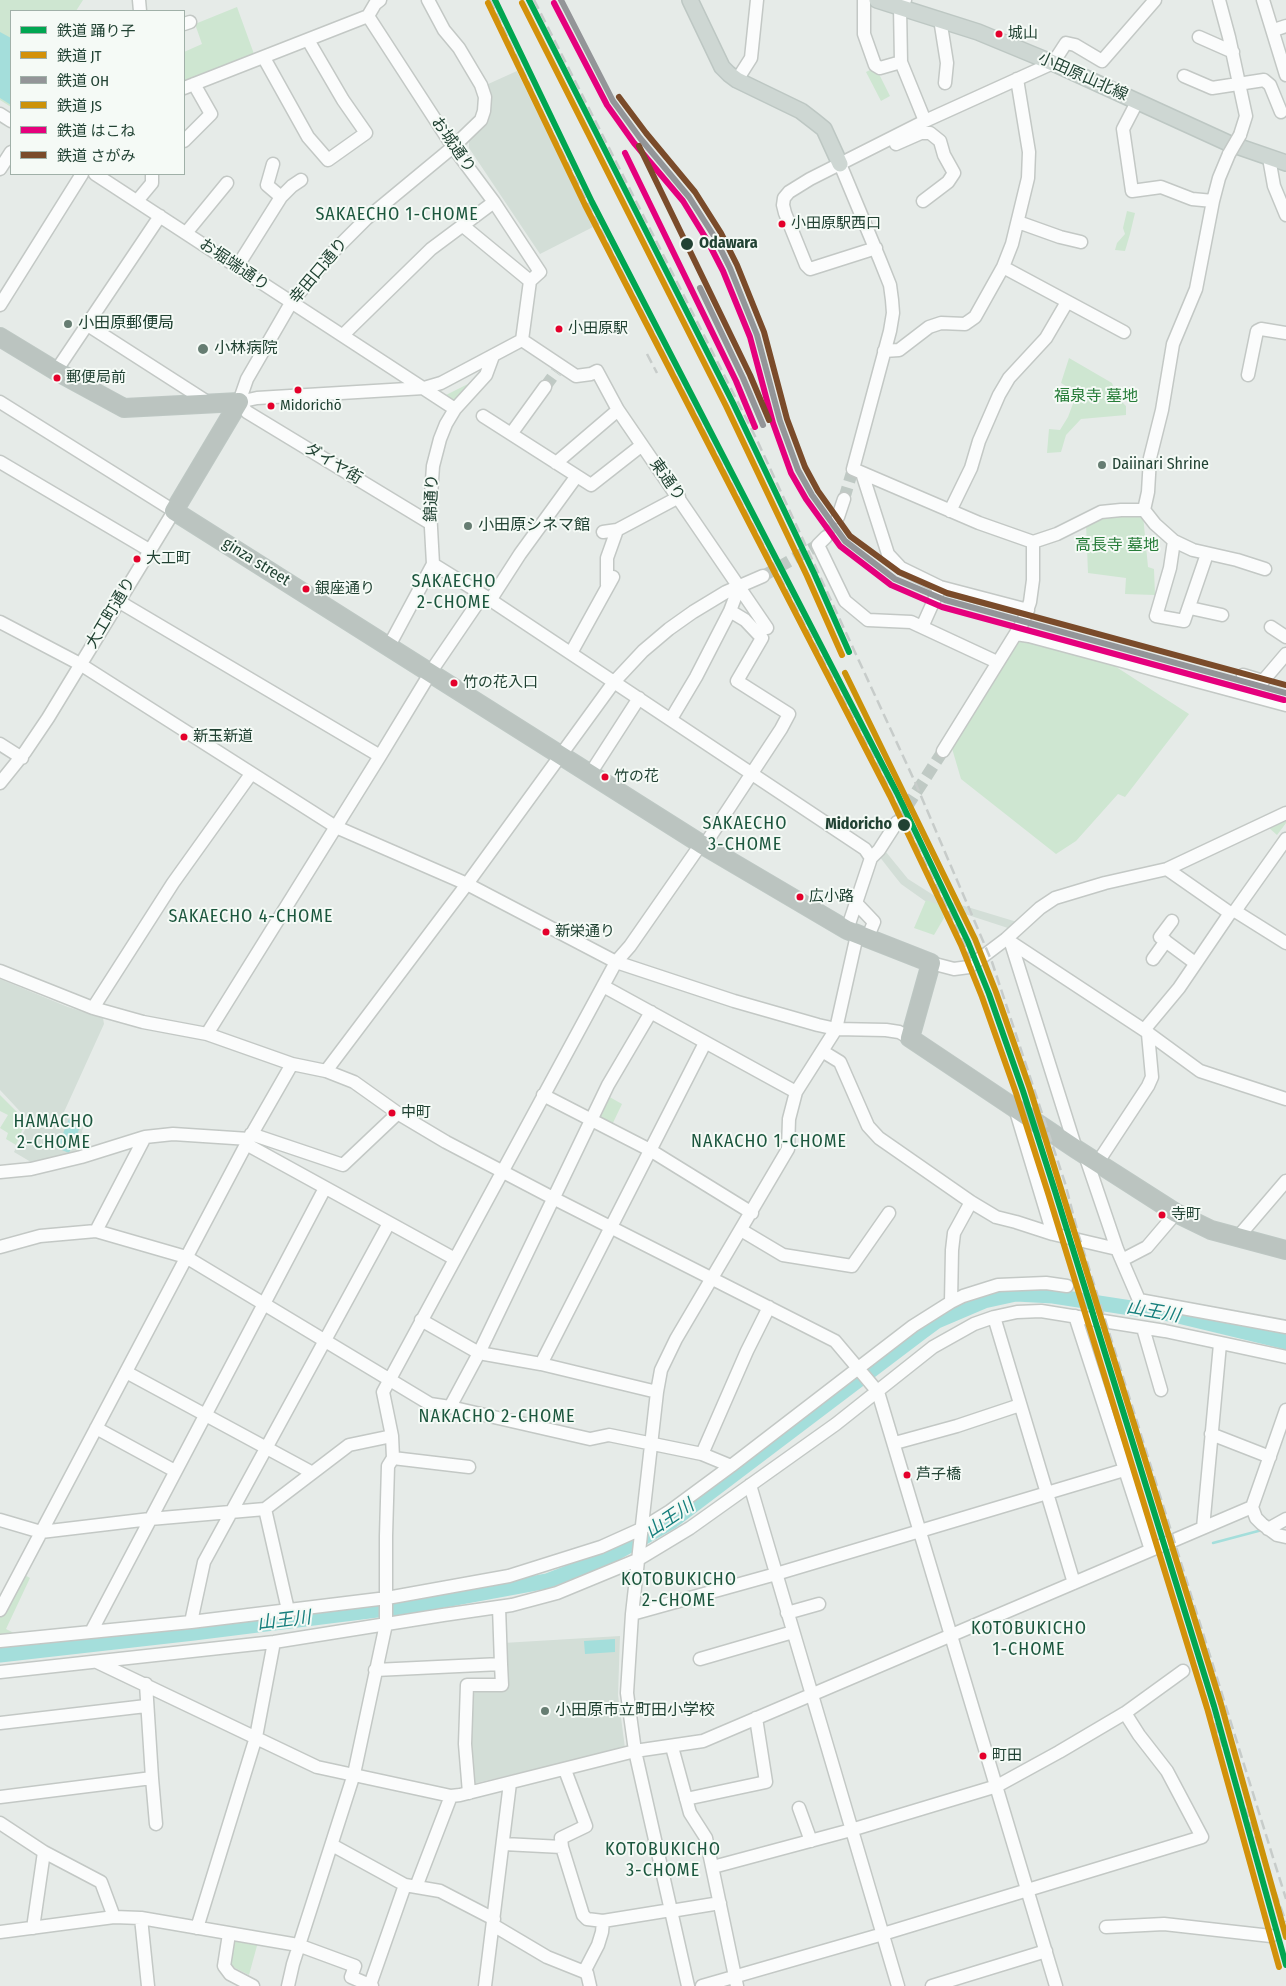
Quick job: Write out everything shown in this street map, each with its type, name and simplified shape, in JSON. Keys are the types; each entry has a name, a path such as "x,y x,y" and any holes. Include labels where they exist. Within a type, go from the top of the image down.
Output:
{"highway":[{"path":"2,343 56,370 124,408 239,402"},
{"path":"174,510 239,402"},
{"name":"ginza street","path":"174,510 702,845 857,934 931,963"},
{"path":"931,963 910,1038 1176,1213 1211,1230 1286,1250"}],"main road":[{"path":"690,0 722,67 737,80 801,111 824,129 841,168"},
{"name":"小田原山北線","path":"877,0 903,3 940,19 978,32 1053,63 1228,143 1286,163"}],"street":[{"path":"185,140 211,114 189,86 368,16 374,4 380,0"},
{"name":"幸田口通り","path":"239,402 248,379 291,303 332,253 366,219 454,147 481,120 485,97 468,60 444,30 428,0"},
{"path":"737,80 751,58 757,0"},
{"path":"864,0 864,34 875,65 880,68 901,62"},
{"path":"841,168 925,121 1053,63 1064,45 1070,42 1102,61 1155,0"},
{"path":"1144,510 1148,492 1150,458 1162,410 1172,344 1196,289 1219,178 1229,154 1240,135 1246,116 1219,0"},
{"path":"1263,0 1286,75"},
{"path":"903,3 901,62 925,121"},
{"name":"お城通り","path":"368,16 454,147 494,202 540,272 530,281"},
{"path":"940,19 947,63 945,83"},
{"path":"1199,37 1232,52"},
{"path":"264,58 308,136 328,160 366,132 343,100 308,40"},
{"path":"1184,76 1212,88 1264,80 1270,85 1282,112"},
{"path":"884,351 899,350 929,327 941,323 965,324 974,317 1003,267 1018,222 1028,178 1030,152 1017,79"},
{"path":"1137,102 1123,129 1132,191 1161,188 1192,199 1213,202"},
{"path":"876,248 810,269 806,265 785,213 784,198 798,187 921,133 930,133 940,141 944,155 954,173 948,182 923,201"},
{"path":"0,169 10,154"},
{"path":"1269,158 1274,186 1286,215"},
{"path":"273,164 267,185 281,197"},
{"path":"841,168 876,248 890,285 892,300 893,313 857,471 888,554 901,568 940,587 1028,610"},
{"path":"0,305 81,175"},
{"name":"お堀端通り","path":"97,175 455,409"},
{"path":"137,201 152,183 152,175"},
{"path":"237,267 281,197 292,186 302,180"},
{"path":"186,233 227,184"},
{"path":"343,335 431,249 494,202"},
{"path":"56,370 160,216"},
{"path":"1018,222 1060,237 1081,242"},
{"path":"239,402 257,398 424,388 440,383 522,340 530,281 462,225"},
{"path":"1003,267 1124,332"},
{"path":"950,511 971,468 979,441 999,395 1020,365 1046,338 1067,302"},
{"path":"86,324 209,403"},
{"path":"1248,375 1257,331 1261,329 1286,334"},
{"name":"東通り","path":"522,340 576,376 591,374 597,371 618,410 767,628"},
{"name":"錦通り","path":"433,564 430,522 433,466 446,424 455,409 486,375 493,356"},
{"path":"511,434 545,387"},
{"path":"0,402 174,510"},
{"name":"ダイヤ街","path":"239,402 247,412 430,522"},
{"path":"556,463 618,410"},
{"path":"483,416 591,485 642,445"},
{"path":"0,462 149,550"},
{"path":"857,471 979,523 1033,542 1057,534 1100,512 1144,510 1174,541 1193,550 1237,560 1265,569"},
{"path":"207,1034 430,672 576,477"},
{"path":"603,532 618,530 679,497"},
{"path":"838,517 844,499"},
{"name":"大工町通り","path":"0,783 22,758 174,510"},
{"path":"571,653 610,582 606,565 607,558 618,530"},
{"path":"822,541 845,602 868,620 911,622 997,662"},
{"path":"1174,541 1170,568 1156,616 1184,621 1208,554"},
{"path":"944,751 997,662 1016,634 1028,610 1033,580 1033,542"},
{"path":"389,646 433,564 487,597 752,773 865,849 872,858"},
{"path":"326,1071 467,884 614,682 669,629 726,592 762,576"},
{"path":"671,719 696,678 730,611 739,587"},
{"path":"922,627 940,587"},
{"path":"118,601 380,756"},
{"path":"1190,608 1222,615"},
{"path":"288,1986 298,1946 354,1774 386,1623 388,1466 393,1458 392,1436 383,1392 616,962 630,946 702,845 790,714 737,681 762,638 745,620 730,611"},
{"path":"0,622 80,664 336,827 467,884 616,962 734,1001 836,1029 886,1030 899,1032 910,1038"},
{"path":"1271,627 1286,637"},
{"path":"1016,634 1286,705"},
{"path":"1243,675 1263,680 1286,654"},
{"path":"590,774 639,698"},
{"path":"0,744 22,758"},
{"path":"92,1008 173,883 251,774"},
{"path":"931,963 954,969 969,967 1008,941 1025,920 1055,898 1105,883 1167,869 1286,814"},
{"path":"688,1986 635,1751 627,1693 637,1560 657,1392 661,1370 667,1357 788,1149 789,1119 796,1092 836,1029 857,934 856,903 872,858 897,822"},
{"path":"1086,1155 1148,1086 1152,1077 1146,1032 1286,839"},
{"path":"1167,869 1232,912 1286,943"},
{"path":"856,903 874,922 857,934"},
{"path":"1172,921 1160,937 1195,963"},
{"path":"1008,941 1146,1032 1200,1071 1286,1099"},
{"path":"1008,941 1086,1155 1119,1254 1139,1300 1286,1327"},
{"path":"1153,958 1166,941"},
{"path":"0,971 92,1008 143,1022 207,1034 292,1064 326,1071 354,1082 398,1113 502,1171 836,1341 878,1392 895,1442 950,1637 1056,1986"},
{"path":"603,986 796,1092"},
{"path":"450,1407 479,1353 608,1085 651,1012"},
{"path":"541,1364 705,1043"},
{"path":"822,1051 840,1062 868,1126 879,1138 996,1217 1119,1254 1147,1246 1176,1213"},
{"path":"0,1610 249,1139 292,1064"},
{"path":"543,1095 650,1150 752,1213"},
{"path":"1014,1108 1052,1234"},
{"path":"0,1172 31,1169 74,1159 145,1137 173,1134 249,1139 343,1165 398,1113"},
{"path":"96,1231 145,1137"},
{"path":"249,1139 325,1188 455,1259"},
{"path":"1238,1237 1286,1181"},
{"path":"91,1632 325,1188"},
{"path":"951,1302 954,1233 972,1202"},
{"path":"741,1230 784,1255 852,1266 889,1213"},
{"path":"191,1622 204,1562 389,1223"},
{"path":"0,1248 40,1236 96,1231 186,1257 430,1404 590,1440 609,1435 702,1454 731,1466"},
{"path":"0,1641 387,1600 529,1571 601,1547 641,1528 670,1511 913,1326 962,1296 998,1285 1046,1283 1067,1286"},
{"path":"702,1454 747,1351 769,1307"},
{"path":"0,1672 274,1642 386,1623 512,1605 557,1593 637,1560 690,1528 878,1392 933,1347 974,1324 994,1317 1041,1311 1143,1328 1286,1357"},
{"path":"1075,1316 1151,1550"},
{"path":"994,1317 1074,1583"},
{"path":"421,1320 479,1353 541,1364 657,1392"},
{"path":"1143,1328 1161,1390"},
{"path":"1203,1528 1220,1344"},
{"path":"126,1372 204,1416 311,1472"},
{"path":"895,1442 957,1426 1020,1404"},
{"path":"1285,1415 1281,1440 1270,1457 1252,1507 1256,1518 1268,1529 1286,1537"},
{"path":"96,1428 175,1471"},
{"path":"1211,1434 1270,1457"},
{"path":"0,1520 42,1532 150,1519 265,1509 348,1445 392,1436"},
{"path":"393,1458 469,1467"},
{"path":"632,1614 776,1574 1124,1470"},
{"path":"750,1485 898,1986"},
{"path":"97,1662 317,1767 450,1796 565,1770 635,1751 703,1741 1252,1507"},
{"path":"265,1509 288,1610"},
{"path":"1268,1529 1286,1519"},
{"path":"787,1613 819,1604"},
{"path":"469,1793 465,1744 467,1685 502,1685 498,1607"},
{"path":"700,1659 793,1632"},
{"path":"197,1928 256,1737 274,1642"},
{"path":"375,1670 501,1664"},
{"path":"713,1867 851,1830 996,1786 1125,1712 1183,1671"},
{"path":"146,1684 146,1706 156,1824"},
{"path":"0,1723 146,1706"},
{"path":"702,1986 736,1981 883,1934 1202,1837 1166,1771 1139,1735 1125,1712"},
{"path":"686,1799 766,1782 756,1718"},
{"path":"672,1746 690,1813 706,1838 736,1981"},
{"path":"565,1770 586,1826 562,1838 562,1847 583,1915 588,1919 603,1922 720,1903"},
{"path":"0,1796 152,1778"},
{"path":"485,1986 504,1844 510,1783"},
{"path":"0,1932 114,1917 141,1918 298,1946 355,1966 351,1977 371,1986 450,1796"},
{"path":"800,1808 811,1841"},
{"path":"0,1823 44,1852 101,1882 114,1917"},
{"path":"504,1844 562,1847"},
{"path":"332,1845 411,1886 440,1891 494,1922 546,1957 587,1973 590,1986"},
{"path":"33,1928 44,1852"},
{"path":"141,1918 148,1986"},
{"path":"584,1972 598,1945 603,1922"},
{"path":"1106,1927 1164,1924 1272,1936"},
{"path":"229,1934 224,1966 230,1974 253,1986"},
{"path":"932,1986 1046,1951"}],"shaded area":[{"path":"517,71 593,227 540,254 469,148 469,141 488,121 491,104 486,85"},
{"path":"886,852 908,879 938,898 1017,922 1011,929 925,901 901,884 893,874 879,856"},
{"path":"0,979 68,1007 103,1018 104,1024 64,1112 86,1122 82,1131 86,1152 36,1165 14,1152 29,1121 0,1090"},
{"name":"小田原市立町田小学校","path":"620,1636 618,1695 625,1748 472,1784 469,1738 471,1696 475,1692 506,1690 503,1643"}],"green space":[{"path":"0,0 83,0 77,10 10,10 10,106 0,100"},
{"path":"237,7 254,54 185,81 185,52 202,44 195,24"},
{"path":"872,69 879,74 890,96 881,101 866,72"},
{"path":"1127,211 1135,213 1125,251 1115,250 1117,243 1125,234 1123,228"},
{"name":"福泉寺 墓地","path":"1069,358 1112,383 1117,397 1126,406 1126,415 1081,419 1066,435 1061,452 1047,453 1049,429 1060,430 1068,417 1077,393 1061,383"},
{"path":"478,379 455,404 444,396"},
{"name":"高長寺 墓地","path":"1143,515 1148,567 1154,569 1155,595 1125,594 1126,578 1088,573 1086,524 1100,516"},
{"path":"1017,638 1107,661 1189,714 1125,797 1118,794 1076,841 1056,854 961,779 951,745"},
{"path":"1286,818 1286,823 1277,835 1268,827"},
{"path":"926,900 940,905 944,918 934,935 914,928"},
{"path":"0,1095 26,1121 16,1145 6,1139 8,1133 0,1128 8,1115 0,1111"},
{"path":"606,1095 622,1104 611,1127 595,1119"},
{"path":"23,1574 30,1578 6,1629 18,1635 0,1637 0,1617"},
{"path":"234,1939 258,1942 249,1975 233,1967 230,1960"}],"water":[{"path":"0,32 10,37 10,104 0,98"},
{"path":"69,1119 81,1125 69,1153 57,1148"},
{"path":"615,1639 615,1652 585,1654 584,1641"}],"waterway":[{"name":"山王川","path":"0,1655 417,1605 547,1581 609,1557 671,1522 937,1321 984,1301 1016,1294 1053,1296 1170,1314 1286,1342"},
{"path":"1213,1543 1262,1530"}],"tunnel":[{"path":"545,387 556,372"},
{"path":"844,499 853,469"},
{"path":"826,537 838,517"},
{"path":"763,576 818,545"},
{"path":"897,822 943,751"}],"railway":[{"path":"490,0 545,118 627,282 880,770 964,943 1016,1093 1209,1708 1286,1922"},
{"path":"534,0 756,438 915,782 992,962 1065,1183 1078,1233 1286,1899"},
{"path":"647,354 657,373"}],"rail line":[{"name":"踊り子","path":"495,0 592,202 897,793 968,942 989,994 1055,1191 1214,1706 1286,1965"},
{"name":"踊り子","path":"529,0 733,403 814,573 849,652"},
{"name":"OH","path":"561,0 613,101 640,138 689,197 714,236 730,268 757,335 780,421 798,470 812,495 845,541 895,579 945,600 1286,693"},
{"name":"JT","path":"488,3 585,205 890,796 961,945 982,997 1016,1093 1048,1193 1207,1708 1279,1967"},
{"name":"JT","path":"522,3 726,406 807,576 842,655"},
{"name":"はこね","path":"554,3 607,105 634,143 683,201 707,240 723,271 750,337 773,423 791,473 806,499 840,546 891,585 942,607 1284,700"},
{"name":"さがみ","path":"619,97 695,192 721,233 737,265 764,332 787,419 805,467 818,491 850,536 899,572 947,593 1286,685"},
{"name":"さがみ","path":"639,146 750,375 769,420"},
{"name":"はこね","path":"625,153 736,381 755,427"},
{"name":"OH","path":"700,288 763,425"},
{"name":"JS","path":"845,673 975,939 1030,1089 1221,1704 1286,1937"}],"place":[{"name":"城山","path":"999,34"},
{"name":"小田原駅西口","path":"782,224"},
{"name":"Odawara","path":"687,244"},
{"name":"小田原郵便局","path":"68,324"},
{"name":"小田原駅","path":"559,329"},
{"name":"小林病院","path":"203,349"},
{"name":"郵便局前","path":"57,378"},
{"name":"Midorichō","path":"271,406"},
{"name":"Daiinari Shrine","path":"1102,465"},
{"name":"小田原シネマ館","path":"468,526"},
{"name":"大工町","path":"137,559"},
{"name":"銀座通り","path":"306,589"},
{"name":"竹の花入口","path":"454,683"},
{"name":"新玉新道","path":"184,737"},
{"name":"竹の花","path":"605,777"},
{"name":"Midoricho","path":"904,825"},
{"name":"広小路","path":"800,897"},
{"name":"新栄通り","path":"546,932"},
{"name":"中町","path":"392,1113"},
{"name":"寺町","path":"1162,1215"},
{"name":"芦子橋","path":"907,1475"},
{"name":"小田原市立町田小学校","path":"545,1711"},
{"name":"町田","path":"983,1756"}],"district":[{"name":"SAKAECHO 1-CHOME","path":"397,215"},
{"name":"SAKAECHO 2-CHOME","path":"454,592"},
{"name":"SAKAECHO 3-CHOME","path":"745,834"},
{"name":"SAKAECHO 4-CHOME","path":"251,917"},
{"name":"HAMACHO 2-CHOME","path":"54,1132"},
{"name":"NAKACHO 1-CHOME","path":"769,1142"},
{"name":"NAKACHO 2-CHOME","path":"497,1417"},
{"name":"KOTOBUKICHO 2-CHOME","path":"679,1590"},
{"name":"KOTOBUKICHO 1-CHOME","path":"1029,1639"},
{"name":"KOTOBUKICHO 3-CHOME","path":"663,1860"}]}
